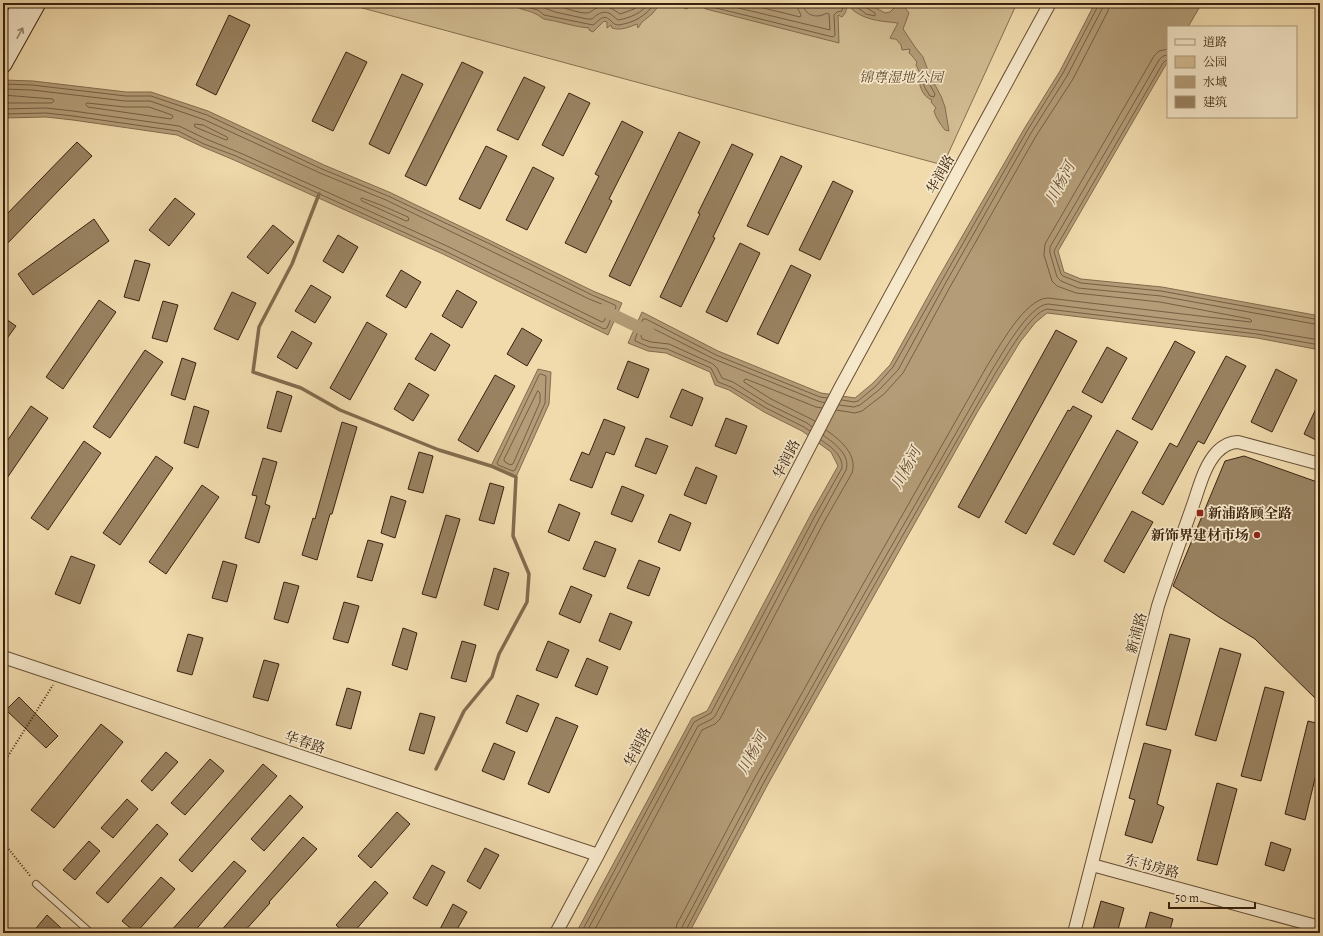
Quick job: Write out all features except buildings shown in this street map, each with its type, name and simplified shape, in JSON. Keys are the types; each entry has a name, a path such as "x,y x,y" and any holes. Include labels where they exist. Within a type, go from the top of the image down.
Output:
{"main road":[{"path":"3,37 22,3"},
{"path":"3,64 37,3"}],"street":[{"name":"华润路","path":"556,933 598,855 840,388 1050,3"},
{"name":"新浦路","path":"1074,933 1165,584 1210,462 1217,452 1226,444 1238,442 1320,464"},
{"name":"华春路","path":"3,658 598,855"},
{"name":"东书房路","path":"1092,864 1320,928"}],"lane":[{"path":"36,884 91,933"}],"path":[{"path":"3,764 58,676"},
{"path":"3,842 36,884"}],"green space":[{"name":"锦尊湿地公园","path":"344,3 1017,3 943,165"}],"water":[{"path":"511,3 661,3 638,28 637,24 622,29 612,28 611,25 607,28 607,22 604,21 593,32 589,30 589,28 544,19 537,14"},
{"path":"680,3 691,3 687,9"},
{"path":"694,3 811,3 818,8 823,3 867,3 885,13 903,5 909,13 903,29 923,57 930,76 941,96 945,107 949,131 945,130 937,119 934,111 936,108 931,102 932,100 925,96 921,89 919,81 920,73 916,65 917,62 909,53 910,49 902,50 901,45 896,39 890,38 898,23 865,17 847,6 846,12 842,17 838,15 839,43 706,9"},
{"name":"川杨河","path":"1095,3 1202,3 1189,26 1167,26 1167,63 1058,251 1064,272 1081,279 1162,287 1320,316 1320,350 1257,338 1047,313 1035,323 1020,342 978,411 768,784 689,933 576,933 692,718 707,711 838,466 831,452 802,431 764,412 729,390 715,385 710,372 666,353 648,351 628,343 642,312 718,351 821,393 855,398 873,383 890,365 1024,129 1060,71"},
{"path":"3,80 33,81 126,92 151,92 208,111 324,165 389,192 593,291 622,303 608,335 443,254 177,135 46,117 3,118"},
{"path":"538,369 551,372 549,404 516,477 491,466"}],"waterway":[{"path":"319,194 292,264 259,327 253,372 301,388 340,410 439,450 491,466 516,477 513,536 529,574 527,602 499,654 492,677 464,711 436,769"},
{"path":"603,310 649,332"}],"place":[{"name":"新浦路顾全路","path":"1200,513"},
{"name":"新饰界建材市场","path":"1257,535"}]}
